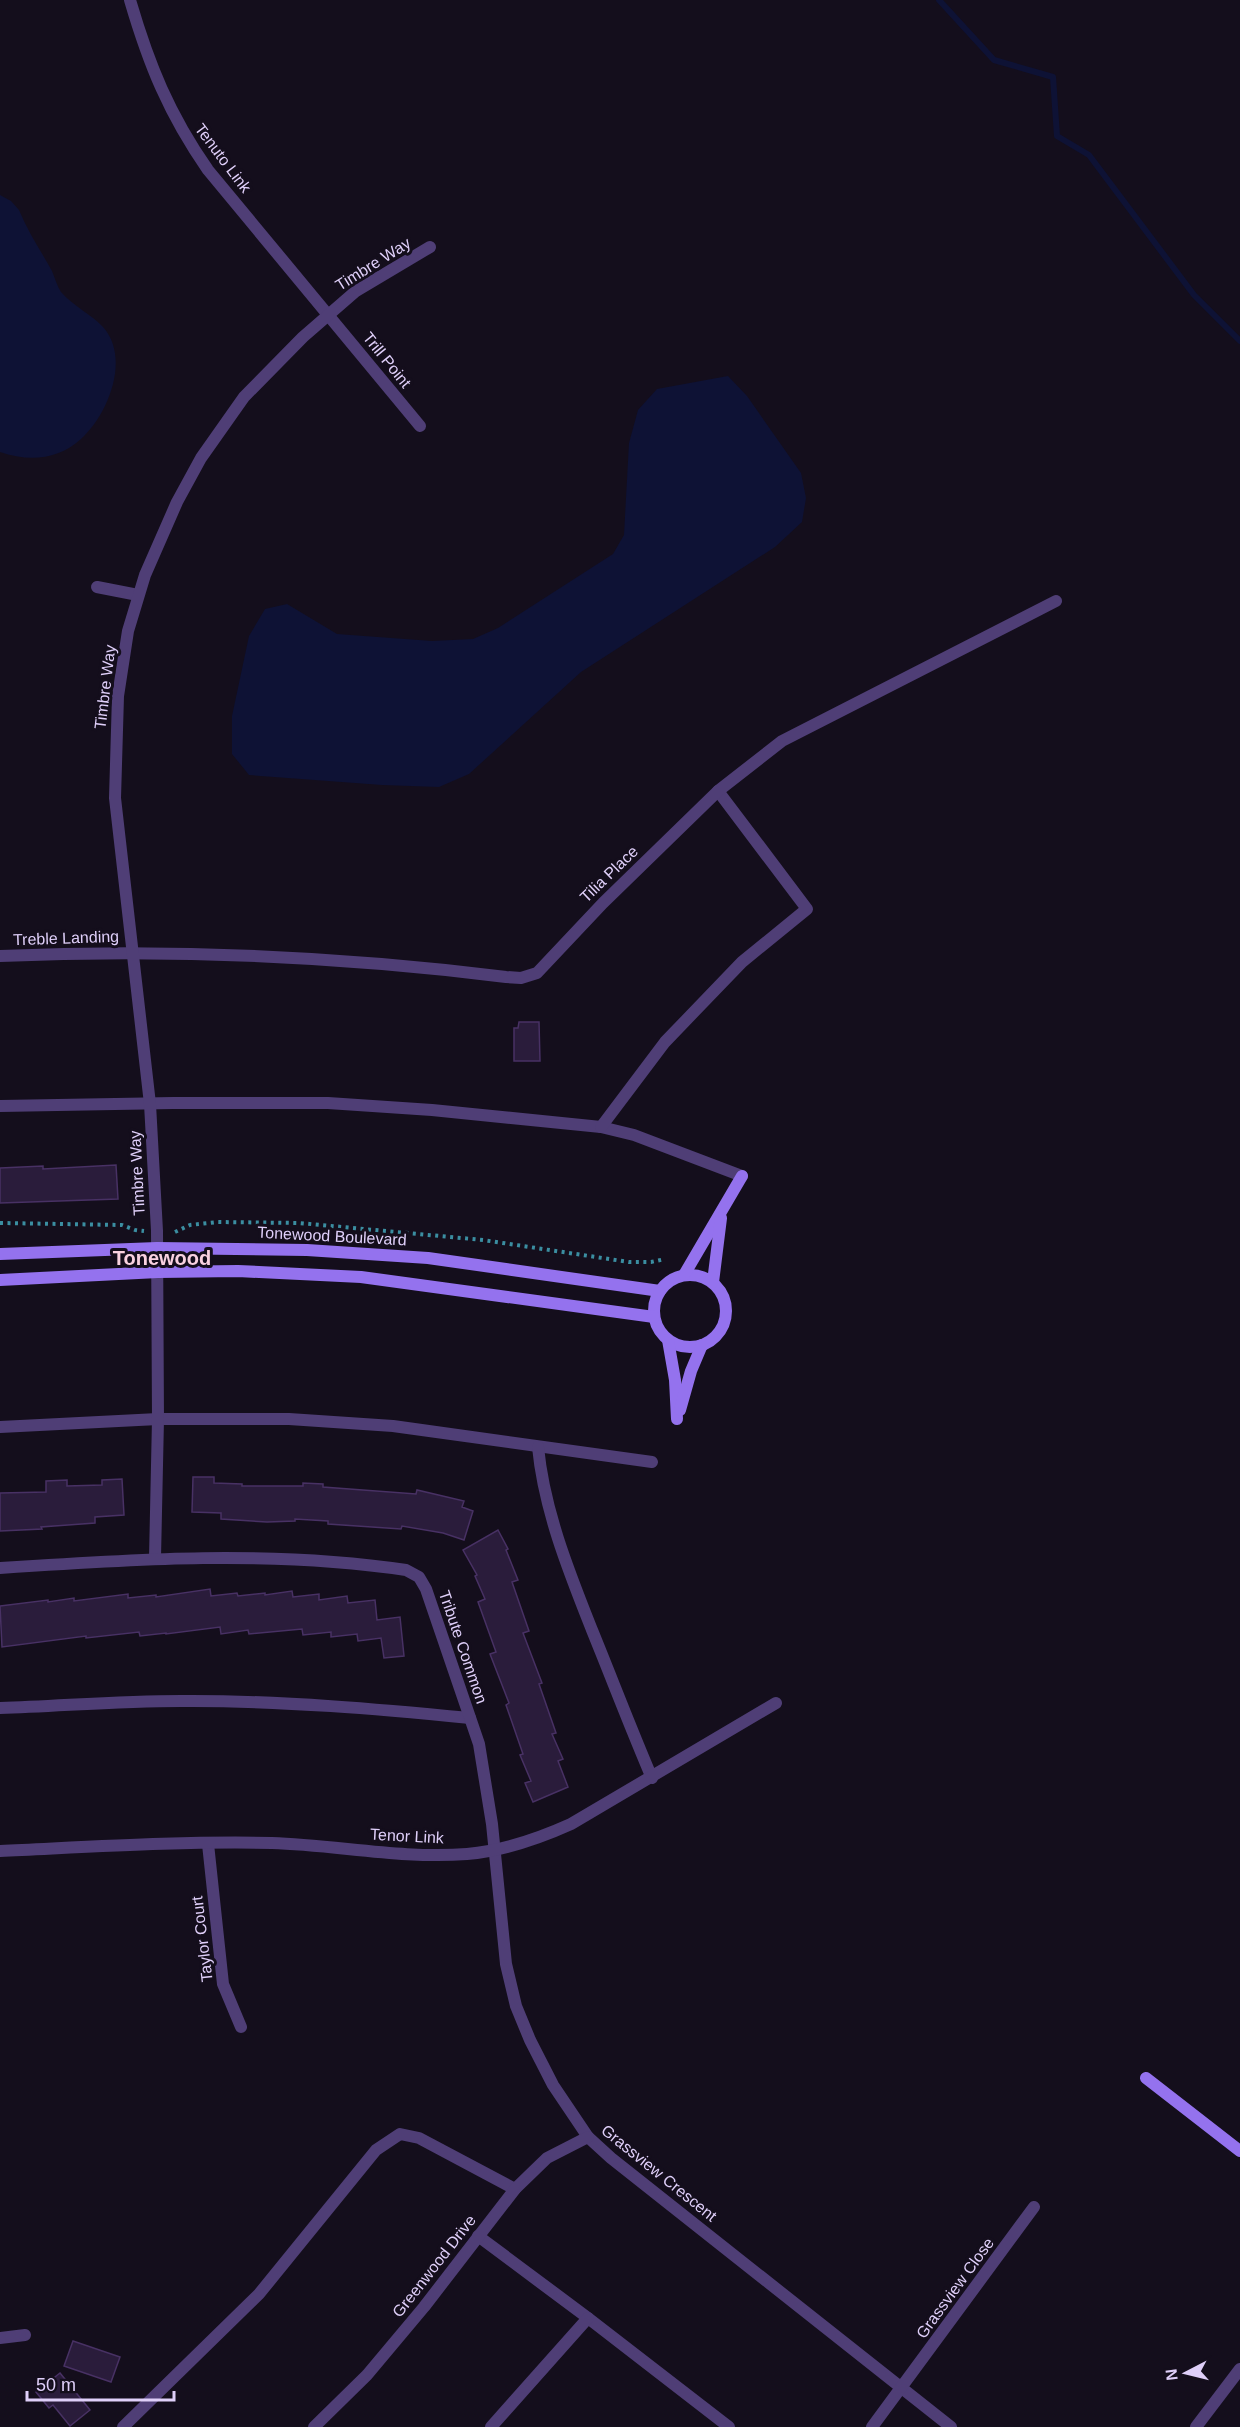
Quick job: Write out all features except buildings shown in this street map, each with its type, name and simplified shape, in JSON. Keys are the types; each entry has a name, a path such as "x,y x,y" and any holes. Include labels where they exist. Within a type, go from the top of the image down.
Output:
{"street":[{"name":"Tenuto Link","path":"130,0 162,95 191,145 208,170 328,314"},
{"name":"Timbre Way","path":"158,1272 150,1104 117,818 114,764 118,696 128,631 138,595 156,547 177,502 201,458 227,419 274,365 328,314 372,280 430,247"},
{"name":"Trill Point","path":"328,314 420,426"},
{"path":"97,587 138,595"},
{"name":"Tilia Place","path":"134,952 331,960 521,978 537,973 549,963 597,908 718,791 782,741 1056,601"},
{"path":"600,1127 665,1042 742,962 807,909 718,791"},
{"name":"Treble Landing","path":"0,956 134,952"},
{"path":"0,1106 316,1103 379,1106 600,1127 634,1135 742,1176 684,1275"},
{"path":"713,1282 722,1208"},
{"name":"Tonewood Boulevard","path":"0,1254 157,1248 296,1249 428,1258 660,1291"},
{"path":"0,1280 158,1272 238,1271 362,1277 654,1317"},
{"path":"155,1558 158,1272"},
{"path":"684,1275 700,1275 713,1282 722,1293 727,1313 724,1324 717,1335 702,1345 684,1347 668,1340 659,1330 654,1317 654,1303 660,1291 669,1281 684,1275"},
{"path":"668,1340 675,1380 677,1419 691,1371 702,1345"},
{"path":"0,1427 158,1419 289,1419 393,1426 652,1462"},
{"path":"538,1447 540,1472 578,1594 652,1778"},
{"name":"Tribute Common","path":"0,1568 155,1558 294,1558 406,1570 419,1577 426,1589 479,1744 495,1849"},
{"path":"0,1708 189,1701 328,1705 470,1718"},
{"name":"Tenor Link","path":"0,1851 162,1844 272,1843 411,1854 469,1854 495,1849 572,1824 776,1703"},
{"name":"Taylor Court","path":"208,1844 223,1984 242,2027"},
{"name":"Grassview Crescent","path":"495,1849 505,1954 516,2006 553,2085 588,2137 951,2427"},
{"path":"1146,2078 1240,2151"},
{"path":"123,2427 259,2294 376,2150 400,2134 419,2138 515,2189"},
{"name":"Greenwood Drive","path":"314,2427 367,2375 424,2307 515,2189 547,2158 588,2137"},
{"name":"Grassview Close","path":"872,2427 1034,2207"},
{"path":"478,2236 729,2427"},
{"path":"491,2427 588,2318"},
{"path":"0,2338 25,2335"},
{"path":"1196,2427 1240,2369"}],"path":[{"path":"178,1232 190,1225 218,1222 299,1223 483,1240 629,1262 651,1262 665,1259"},
{"path":"0,1223 122,1225 135,1230"}],"shaded area":[{"path":"0,195 11,201 19,210 61,292 103,327 111,340 115,354 113,386 100,416 91,429 72,446 43,457 22,457 0,452"},
{"path":"728,376 747,396 801,473 806,498 802,522 775,547 581,672 469,774 439,787 249,775 232,754 232,716 249,636 265,609 287,604 337,634 432,641 473,639 498,628 613,554 624,535 629,443 638,410 657,389"}],"waterway":[{"path":"939,0 994,60 1053,77 1057,136 1089,155 1194,295 1240,341"}],"district":[{"name":"Tonewood","path":"162,1258"}]}
